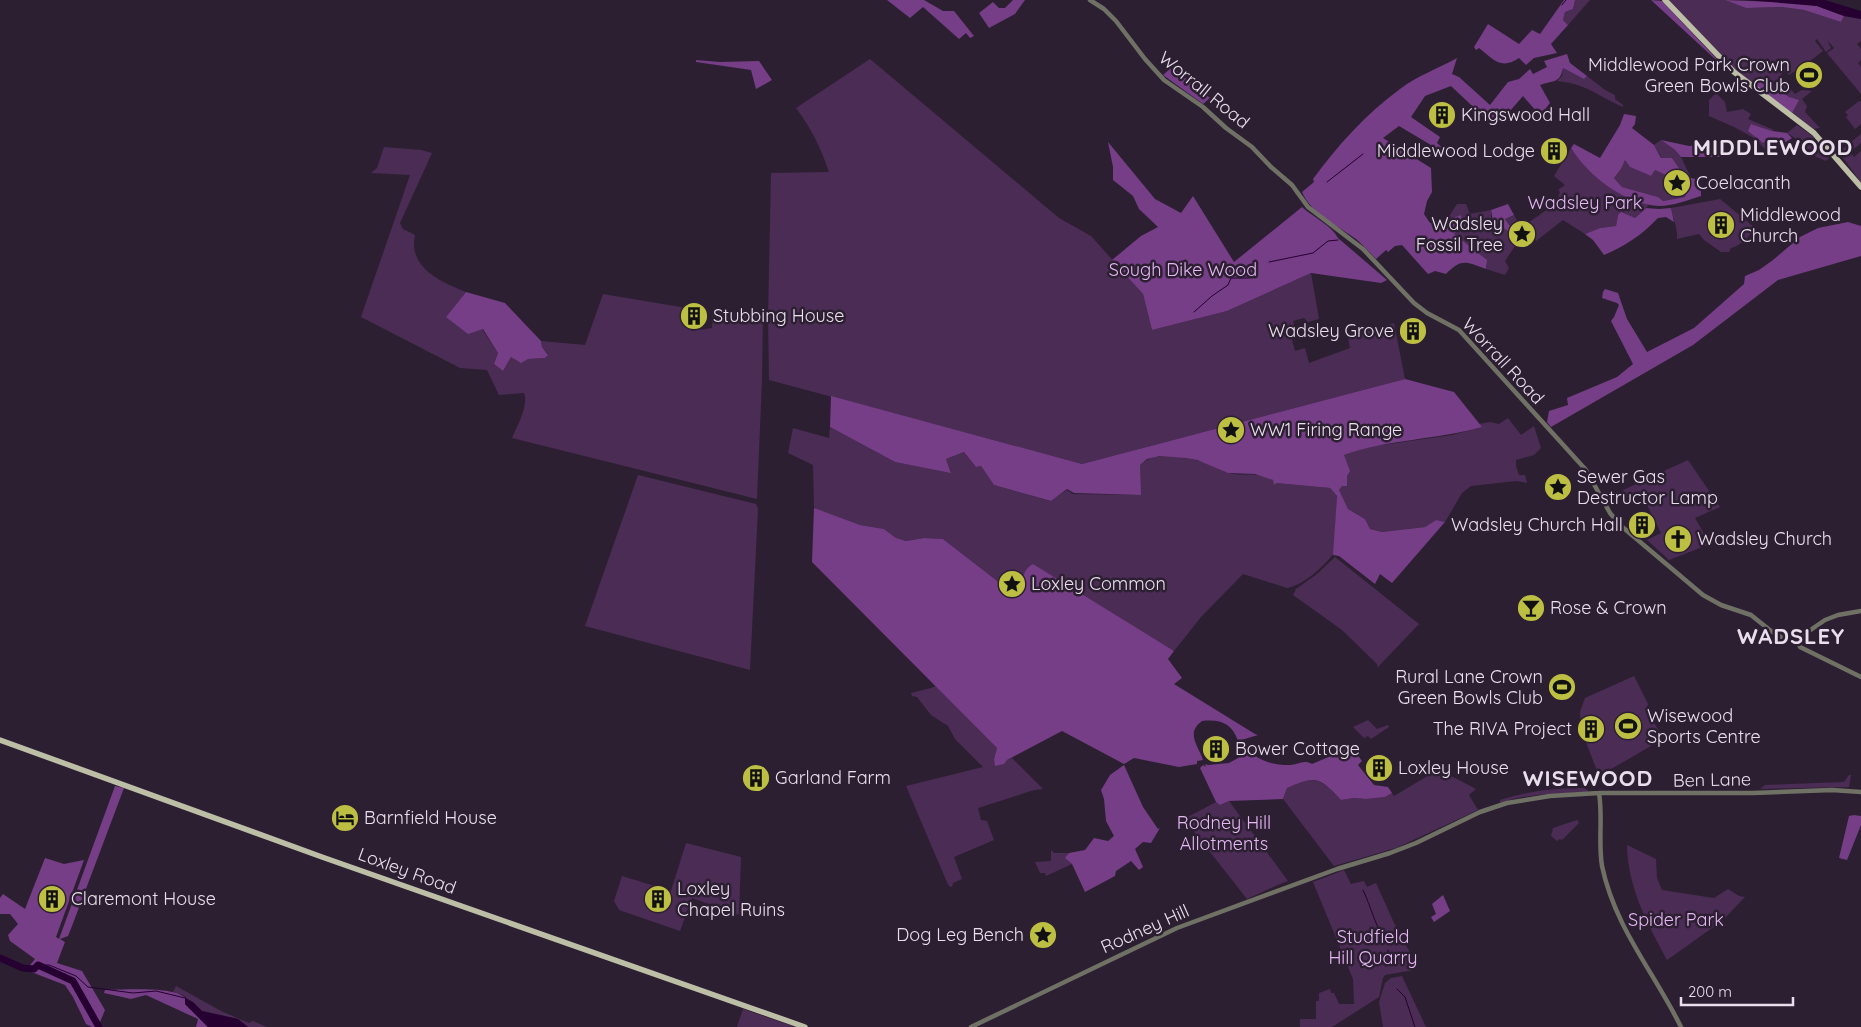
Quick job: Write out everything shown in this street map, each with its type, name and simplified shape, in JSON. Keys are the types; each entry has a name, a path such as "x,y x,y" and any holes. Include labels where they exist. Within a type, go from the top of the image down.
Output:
{"main road":[{"path":"1665,0 1709,48 1739,77 1814,133 1861,188"},
{"name":"Loxley Road","path":"0,740 325,858 805,1027"}],"street":[{"name":"Worrall Road","path":"1090,0 1116,21 1164,80 1203,107 1226,128 1252,146 1296,190 1308,207 1363,249 1414,303 1427,313 1459,330 1581,464 1591,477 1610,513 1630,535 1709,599 1751,615 1782,638 1796,640"},
{"path":"1861,611 1838,615 1825,620 1796,640 1800,647 1861,677"},
{"name":"Ben Lane","path":"1337,869 1416,843 1500,804 1534,798 1600,793 1753,793 1838,790 1861,792"},
{"path":"1600,793 1601,853 1613,906 1681,1027"},
{"name":"Rodney Hill","path":"971,1027 1176,928 1337,869"}],"green space":[{"path":"887,0 924,0 943,11 954,11 974,36 970,38 966,33 959,39 923,7 910,18"},
{"path":"1013,0 1025,0 1015,14 989,28 979,13 993,2 999,8 1005,8"},
{"path":"1564,0 1575,0 1573,9 1565,12 1563,20 1568,25 1551,44 1557,53 1534,58 1526,65 1519,58 1513,62 1498,62 1479,48 1476,50 1474,47 1488,24 1519,44 1532,30 1540,34"},
{"path":"1575,0 1590,0 1568,25 1563,20 1565,12 1573,9"},
{"path":"1651,0 1662,1 1727,70"},
{"path":"1668,0 1725,0 1746,8 1782,7 1804,10 1841,22 1844,16 1861,19 1861,41 1857,44 1861,49 1861,60 1858,63 1861,67 1861,94 1827,53 1834,48 1827,40 1831,48 1826,52 1817,39 1815,41 1823,51 1810,61 1823,76 1807,88 1794,74 1803,66 1789,75 1784,71 1773,86 1763,78 1755,86 1737,72"},
{"path":"1725,0 1802,3 1817,6 1844,16 1841,22 1804,10 1782,7 1746,8"},
{"path":"1567,54 1570,63 1587,76 1584,79 1563,68 1558,79 1540,85 1550,103 1542,113 1538,113 1523,96 1503,119 1486,119 1451,86 1425,96 1411,117 1440,137 1437,143 1447,152 1446,154 1399,126 1383,138 1431,168 1432,192 1427,201 1424,214 1430,223 1436,224 1461,215 1462,225 1454,234 1487,260 1486,269 1464,263 1456,265 1446,274 1435,271 1428,274 1402,245 1395,246 1388,252 1386,250 1376,259 1356,239 1318,213 1306,200 1302,192 1314,182 1313,179 1332,154 1364,119 1388,98 1421,76 1457,58 1452,74 1459,77 1490,105 1508,82 1519,79 1530,69 1533,74 1547,67 1544,61"},
{"path":"870,59 1059,218 1091,236 1143,294 1152,330 1227,311 1311,273 1319,319 1308,322 1304,318 1293,321 1295,327 1289,330 1295,351 1305,348 1309,363 1350,348 1348,338 1394,323 1405,379 1082,464 769,380 768,319 771,173 829,172 815,138 796,108"},
{"path":"696,60 720,62 759,61 772,80 756,89 751,70 696,62"},
{"path":"1172,67 1210,98 1203,104 1163,75"},
{"path":"1563,68 1584,79 1587,76 1615,95 1615,99 1623,107 1585,88 1557,81 1562,76"},
{"path":"1783,77 1784,82 1795,94 1802,90 1812,91 1802,99 1807,106 1805,112 1820,128 1813,129 1792,113 1789,97 1776,88"},
{"path":"1763,78 1789,97 1799,100 1792,113 1755,86"},
{"path":"1716,93 1725,102 1727,112 1743,109 1751,114 1748,119 1774,130 1751,124 1773,142 1770,146 1780,146 1771,155 1754,138 1709,116 1709,100"},
{"path":"1859,101 1861,102 1861,124 1855,129 1846,117 1848,115 1845,112"},
{"path":"1624,114 1636,116 1635,124 1632,128 1654,145 1661,158 1672,158 1680,170 1681,177 1674,179 1655,170 1651,176 1630,167 1625,160 1614,178 1622,187 1658,197 1663,201 1685,197 1691,178 1696,179 1701,186 1701,196 1670,205 1646,204 1621,195 1587,169 1571,148 1574,144 1600,158 1620,125"},
{"path":"1751,124 1772,131 1787,133 1792,138 1780,146 1769,146 1773,142 1768,139 1763,143 1748,131"},
{"path":"1797,125 1823,147 1821,149 1829,158 1826,161 1810,154 1810,149 1802,150 1801,142 1787,133"},
{"path":"1861,134 1861,143 1850,152 1854,157 1861,151 1861,183 1839,152"},
{"name":"Wadsley Park","path":"1661,140 1681,157 1691,178 1685,197 1663,201 1658,197 1622,187 1614,178 1621,169 1625,159 1630,167 1651,176 1655,170 1674,179 1654,145"},
{"path":"1661,140 1689,146 1716,144 1728,152 1727,157 1681,157"},
{"name":"Sough Dike Wood","path":"1108,142 1155,199 1181,213 1193,196 1234,262 1302,207 1326,225 1338,238 1387,280 1381,283 1311,273 1227,311 1152,330 1143,294 1112,260 1141,236 1158,227 1139,209 1133,196 1113,180 1113,167"},
{"path":"384,147 421,150 432,153 400,223 403,229 415,235 414,247 421,265 428,272 447,284 466,292 446,317 482,329 498,353 494,364 503,371 511,357 545,358 548,354 542,347 541,341 585,345 603,294 687,308 692,331 712,328 713,309 763,314 757,499 512,438 524,410 524,393 499,395 487,370 460,368 361,317 410,175 371,173 377,168"},
{"name":"Wadsley Park","path":"1571,148 1586,167 1605,184 1626,197 1649,205 1635,218 1618,215 1616,226 1600,228 1585,234 1563,220 1536,241 1528,223 1555,202 1560,192 1558,190 1565,185 1554,176"},
{"path":"1720,199 1755,228 1744,240 1731,248 1729,252 1721,252 1699,234 1677,239 1671,208"},
{"path":"1457,204 1466,204 1470,214 1491,210 1491,219 1515,231 1505,219 1514,215 1528,239 1517,243 1505,261 1509,268 1505,275 1486,269 1487,266 1446,230 1461,215 1446,221"},
{"path":"1508,204 1514,215 1505,219 1516,234 1514,235 1493,221 1491,210"},
{"path":"1646,208 1671,208 1674,222 1666,217 1658,218 1633,239 1604,255 1593,240 1585,234 1600,228 1616,226 1618,215 1621,212 1635,218"},
{"path":"1848,222 1861,226 1861,256 1778,280 1693,345 1551,427 1547,422 1549,411 1568,405 1567,398 1617,377 1633,364 1611,321 1619,305 1602,298 1605,289 1618,293 1627,319 1647,352 1694,328 1744,284 1745,276 1759,270 1800,237 1818,228"},
{"path":"466,292 505,303 541,341 542,347 548,355 545,358 528,359 521,363 511,357 503,371 494,364 498,353 483,329 468,334 446,317"},
{"path":"1405,379 1454,392 1482,427 1448,435 1378,446 1344,455 1350,471 1347,476 1347,486 1342,486 1339,490 1348,509 1365,519 1370,529 1382,532 1425,527 1436,520 1445,522 1392,583 1380,574 1375,584 1339,556 1333,555 1337,496 1330,488 1276,483 1274,485 1273,480 1255,474 1228,473 1197,460 1160,456 1147,459 1140,465 1141,495 1074,493 1067,489 1051,501 994,485 981,466 976,467 964,452 946,459 951,473 895,462 830,427 831,396 1082,464"},
{"path":"1508,418 1521,435 1534,426 1541,448 1534,455 1516,460 1519,475 1525,475 1527,483 1516,481 1471,486 1462,493 1445,522 1436,520 1425,527 1382,532 1370,529 1365,519 1348,509 1338,490 1342,486 1344,455 1368,447 1452,435 1482,427 1479,424 1490,422 1499,424"},
{"path":"830,427 895,462 951,472 946,459 964,452 976,467 981,466 994,485 1050,501 1067,490 1073,494 1140,495 1140,465 1155,457 1165,456 1193,459 1228,473 1260,475 1276,483 1330,488 1337,496 1334,553 1313,575 1287,588 1243,574 1201,617 1174,651 1029,566 1021,581 1015,585 1005,587 943,539 924,538 906,541 896,538 884,529 860,525 817,510 814,508 813,465 788,453 793,428 829,438"},
{"path":"1688,460 1720,507 1695,518 1710,544 1669,560 1647,540 1661,533 1642,495 1628,501 1623,490"},
{"path":"638,475 756,504 758,509 750,670 585,626"},
{"path":"814,508 860,525 884,529 896,538 906,541 924,538 943,539 1005,587 1021,581 1026,571 1033,564 1174,651 1168,659 1182,678 1174,684 1258,735 1238,741 1229,726 1220,722 1202,721 1194,730 1194,735 1196,745 1203,760 1197,761 1197,764 1179,767 1134,758 1124,764 1062,731 1007,760 1004,764 995,766 994,759 997,748 812,562"},
{"path":"1335,557 1419,624 1378,667 1342,630 1293,595 1296,589 1317,574"},
{"name":"Wisewood Sports Centre","path":"1634,676 1648,704 1646,709 1660,733 1648,739 1651,746 1599,776 1586,742 1595,738 1598,727 1602,725 1597,717 1581,724 1580,712 1585,698"},
{"name":"Rural Lane Crown Green Bowls Club","path":"1569,677 1571,695 1556,697 1554,679"},
{"path":"936,686 997,748 994,759 1007,760 1012,758 1043,789 1034,790 978,808 981,820 987,821 994,840 954,857 962,879 953,883 952,887 949,886 946,880 906,786 983,767 955,739 948,726 931,715 917,697 912,696 911,693"},
{"path":"1368,720 1377,729 1388,725 1389,727 1371,739 1368,736 1364,738 1353,727"},
{"path":"1352,747 1362,761 1358,765 1374,785 1388,787 1392,793 1385,797 1341,800 1322,783 1317,780 1311,780 1287,788 1283,799 1229,801 1220,805 1216,802 1200,768 1203,765 1206,767 1205,764 1229,763 1249,752 1273,764 1290,765 1306,762 1312,764"},
{"path":"1434,764 1438,769 1476,789 1469,795 1478,810 1396,848 1334,866 1283,799 1287,788 1311,780 1328,787 1341,800 1385,797 1392,793 1394,796 1431,774"},
{"path":"1124,765 1143,807 1158,829 1160,828 1151,843 1143,842 1135,849 1143,867 1139,870 1131,861 1116,871 1115,876 1085,892 1072,864 1065,858 1069,853 1085,850 1094,838 1108,841 1114,836 1106,821 1104,799 1101,790 1110,775"},
{"path":"1851,775 1849,787 1760,789 1765,785 1844,782"},
{"path":"115,786 124,788 68,936 60,939 65,942 57,963 82,971 105,1010 98,1027 92,1027 86,1024 65,985 26,970 35,959 10,941 8,935 18,924 10,914 0,914 0,898 3,894 25,909 45,858 64,864 84,860 56,937 59,939"},
{"path":"1585,788 1589,792 1533,796 1500,803 1500,800 1532,792"},
{"name":"Rodney Hill Allotments","path":"1229,801 1288,881 1247,899 1184,819 1216,802 1220,805"},
{"path":"1849,816 1861,816 1861,825 1847,860 1839,858"},
{"path":"1577,820 1579,823 1562,840 1557,841 1551,836 1553,828"},
{"path":"686,843 741,857 739,915 692,898 680,931 619,910 614,901 622,876 671,891"},
{"name":"Spider Park","path":"1627,845 1656,859 1657,878 1662,890 1714,898 1728,889 1739,896 1745,897 1722,921 1667,960 1652,932 1635,891 1628,861"},
{"path":"1051,850 1054,853 1069,853 1066,858 1072,864 1046,876 1045,873 1040,873 1035,862 1051,861"},
{"name":"Studfield Hill Quarry","path":"1344,870 1351,884 1364,881 1367,887 1376,883 1400,936 1410,952 1414,970 1385,975 1379,997 1332,1027 1300,1027 1300,1019 1316,1019 1316,1001 1319,1001 1319,993 1330,989 1339,1004 1354,1004 1353,979 1313,882"},
{"path":"1443,895 1450,911 1434,922 1431,917 1436,914 1432,904"},
{"name":"Studfield Hill Quarry","path":"1402,976 1426,1027 1383,1027 1379,1002 1385,983 1391,978"},
{"path":"176,986 221,1011 249,1023 253,1021 267,1027 248,1027 238,1019 202,1011 183,995 173,992"},
{"path":"148,989 179,994 185,998 185,1004 208,1027 196,1027 198,1019 146,995 131,999 104,993 105,990"},
{"path":"743,1009 795,1027 737,1027"}],"shaded area":[{"path":"1747,0 1825,0 1861,11 1861,19 1844,16 1817,6"},
{"path":"185,998 193,1002 202,1011 238,1019 248,1027 208,1027 185,1004"}],"waterway":[{"path":"1562,5 1566,0"},
{"path":"1327,182 1363,154"},
{"path":"1269,262 1313,253 1328,241 1338,240"},
{"path":"1194,312 1228,285 1231,278 1256,276"},
{"path":"1363,890 1386,941"},
{"path":"1386,966 1390,958 1388,950"},
{"path":"0,958 23,968 34,969 38,965 73,981 99,1027"},
{"path":"38,965 49,965 76,976 88,987 133,993 156,991 185,998"},
{"path":"1397,989 1405,997 1415,1027"}],"place":[{"name":"Middlewood Park Crown Green Bowls Club","path":"1809,75"},
{"name":"Kingswood Hall","path":"1442,115"},
{"name":"Middlewood Lodge","path":"1554,151"},
{"name":"Coelacanth","path":"1677,183"},
{"name":"Middlewood Church","path":"1721,225"},
{"name":"Wadsley Fossil Tree","path":"1522,234"},
{"name":"Stubbing House","path":"694,316"},
{"name":"Wadsley Grove","path":"1413,331"},
{"name":"WW1 Firing Range","path":"1231,430"},
{"name":"Sewer Gas Destructor Lamp","path":"1558,487"},
{"name":"Wadsley Church Hall","path":"1642,525"},
{"name":"Wadsley Church","path":"1678,539"},
{"name":"Loxley Common","path":"1012,584"},
{"name":"Rose & Crown","path":"1531,608"},
{"name":"Rural Lane Crown Green Bowls Club","path":"1562,687"},
{"name":"Wisewood Sports Centre","path":"1628,726"},
{"name":"The RIVA Project","path":"1591,729"},
{"name":"Bower Cottage","path":"1216,749"},
{"name":"Loxley House","path":"1379,768"},
{"name":"Garland Farm","path":"756,778"},
{"name":"Barnfield House","path":"345,818"},
{"name":"Claremont House","path":"52,899"},
{"name":"Loxley Chapel Ruins","path":"658,899"},
{"name":"Dog Leg Bench","path":"1043,935"}],"district":[{"name":"MIDDLEWOOD","path":"1773,147"},
{"name":"WADSLEY","path":"1791,636"},
{"name":"WISEWOOD","path":"1588,778"}]}
